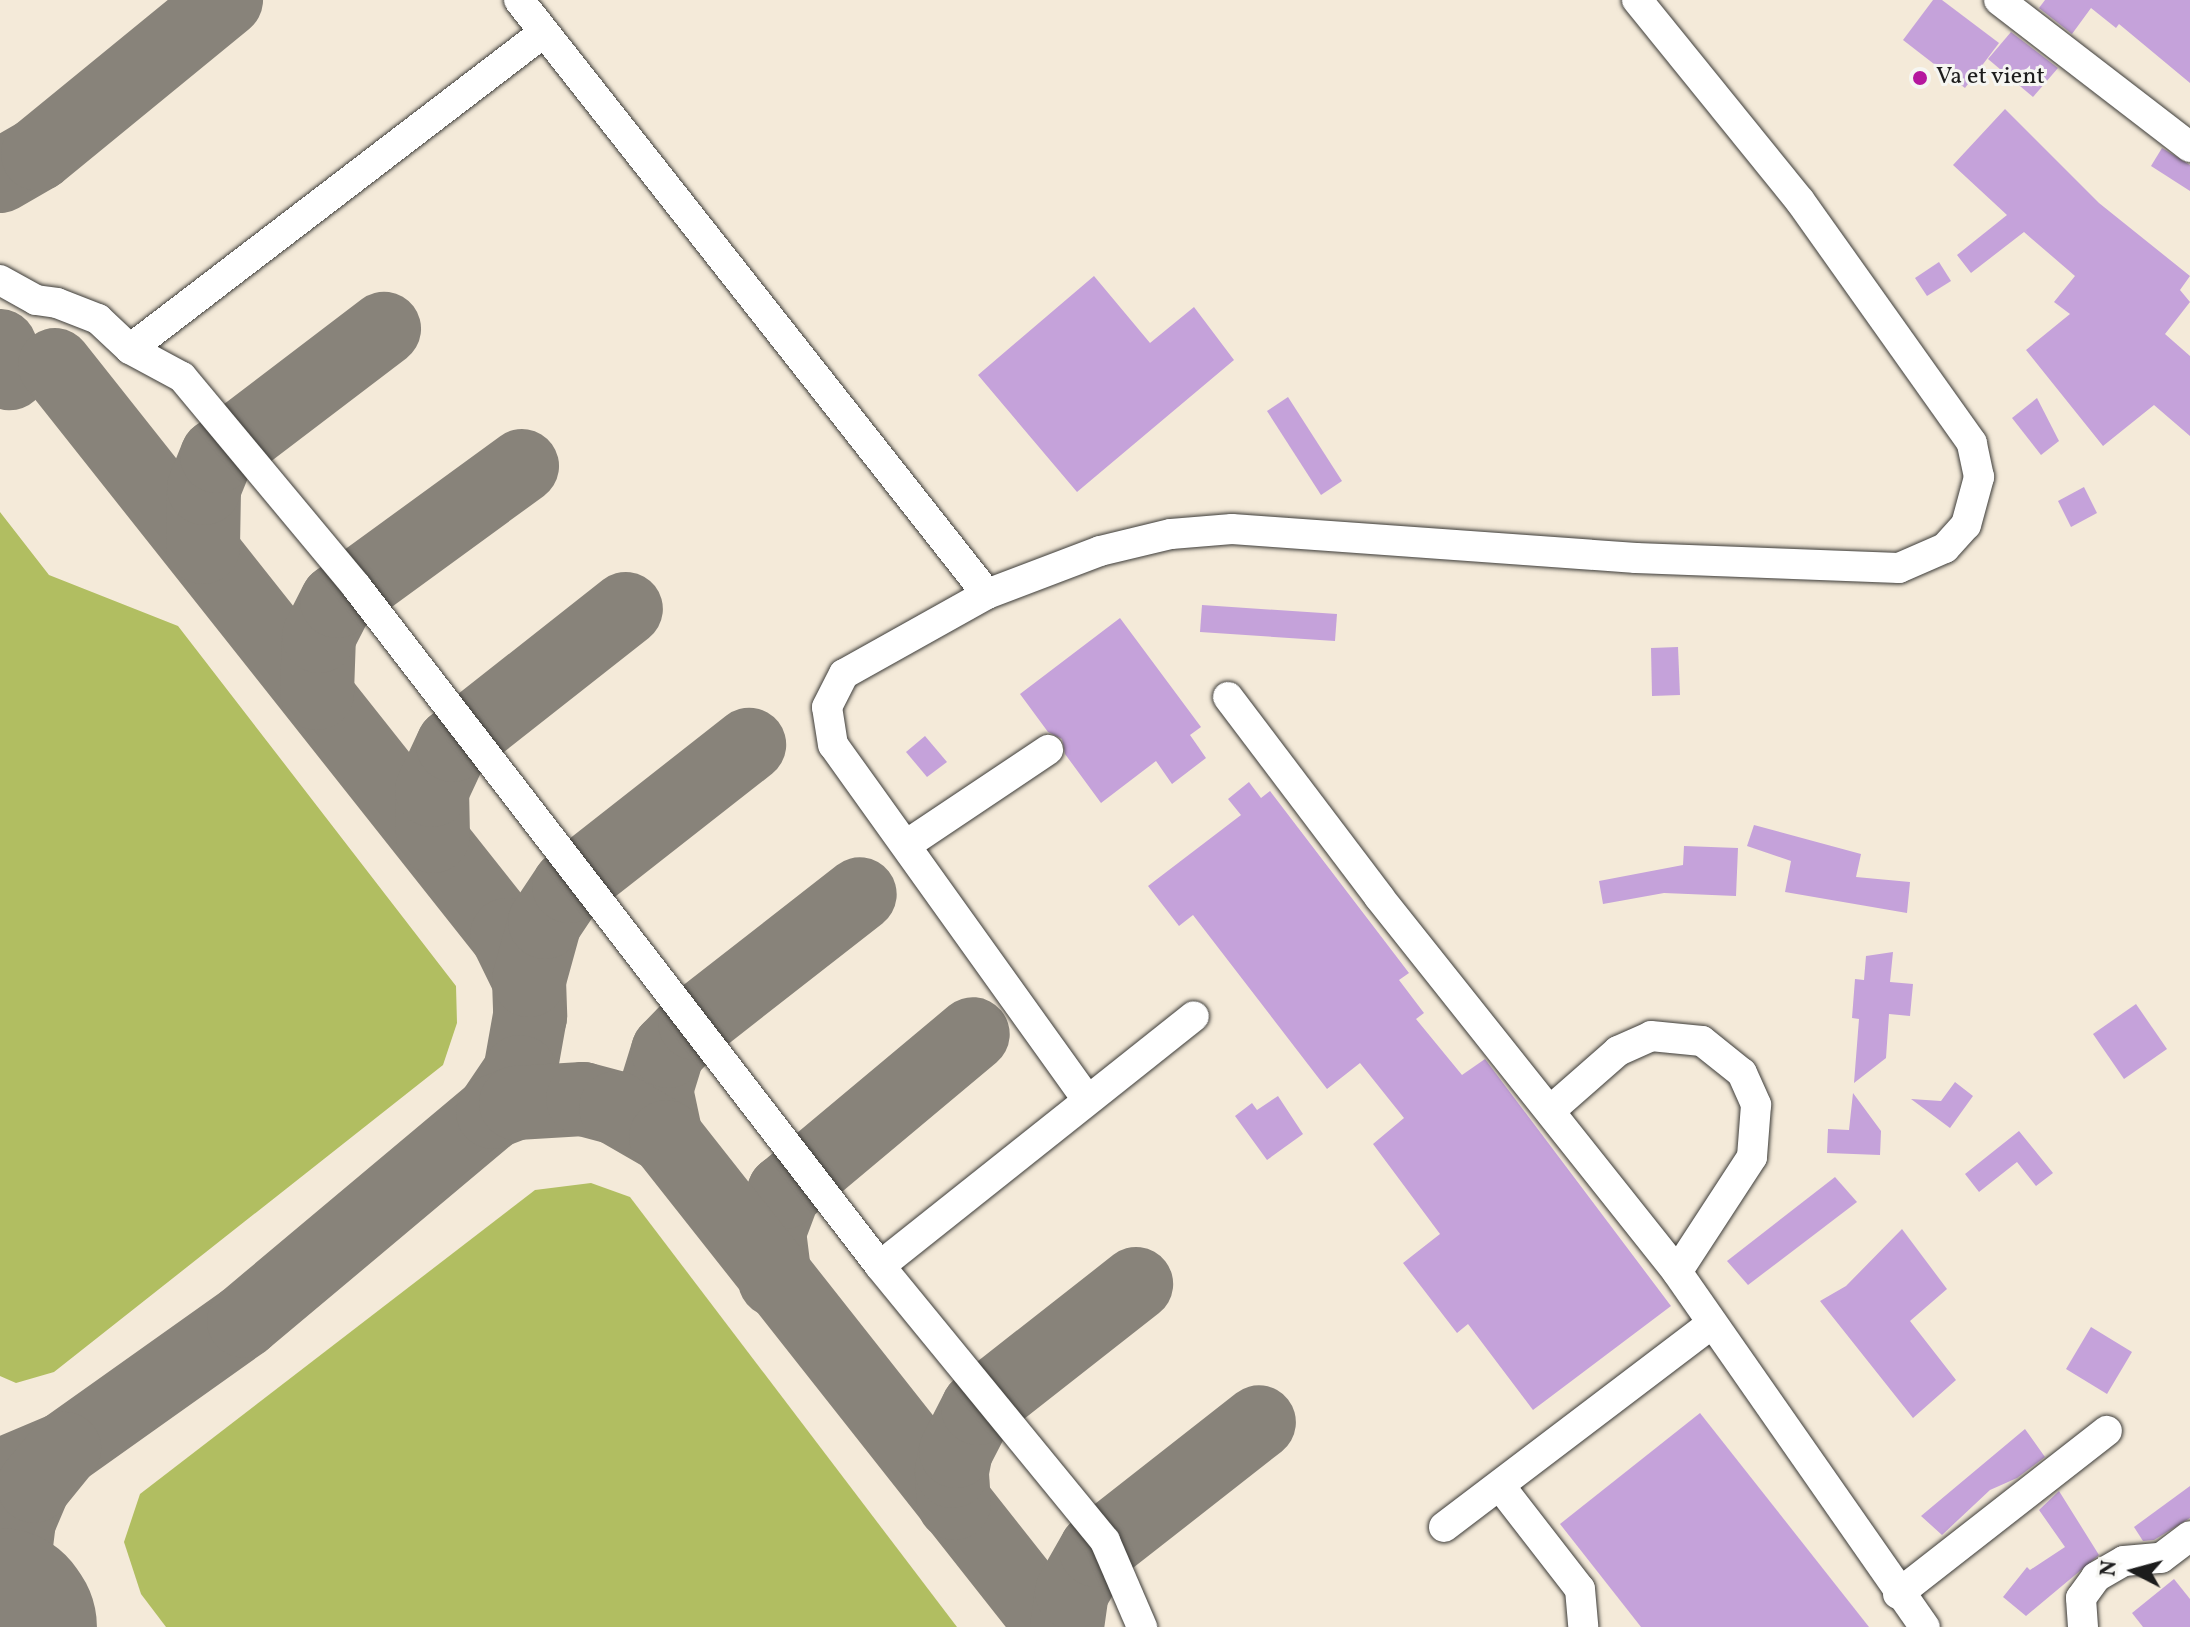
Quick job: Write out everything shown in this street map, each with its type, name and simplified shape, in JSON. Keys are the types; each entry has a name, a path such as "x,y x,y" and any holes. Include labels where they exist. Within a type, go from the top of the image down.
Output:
{"street":[{"path":"519,0 987,594"},
{"path":"1086,1098 833,745 827,731 828,698 844,674 987,594 1100,551 1201,530 1636,558 1899,568 1932,557 1956,538 1977,494 1972,443 1800,201 1637,0"},
{"path":"1999,0 2190,147"},
{"path":"130,349 543,33"},
{"path":"0,280 36,300 57,303 98,319 130,349 182,377 356,586 880,1266 1105,1541 1142,1627"},
{"path":"1228,697 1379,897 1552,1109 1677,1272 1710,1325 1898,1594 1925,1627"},
{"path":"906,845 1048,750"},
{"path":"880,1266 1086,1098 1194,1016"},
{"path":"1552,1109 1618,1051 1651,1036 1702,1041 1742,1073 1756,1105 1752,1157 1677,1272"},
{"path":"1444,1527 1710,1325"},
{"path":"1898,1594 2107,1431"},
{"path":"1500,1486 1580,1589 1583,1627"},
{"path":"2083,1627 2081,1598 2096,1577 2124,1561 2161,1558 2190,1536"}],"green space":[{"path":"0,512 49,575 178,626 456,986 457,1023 443,1065 54,1372 16,1383 0,1376"},
{"path":"591,1183 630,1197 957,1627 166,1627 141,1594 124,1542 140,1494 535,1190"}],"building":[{"path":"1933,0 1942,0 1999,43 1965,88 1903,40"},
{"path":"2045,0 2190,0 2190,83 2119,24 2116,28 2091,8 2072,34 2039,8"},
{"path":"2011,32 2058,68 2033,97 1988,59"},
{"path":"2005,109 2099,203 2190,276 2180,290 2190,302 2165,334 2190,356 2190,436 2154,405 2103,446 2026,350 2070,314 2054,302 2075,276 2024,232 1971,273 1957,255 2007,215 1953,165"},
{"path":"2162,148 2190,165 2190,191 2151,166"},
{"path":"1939,262 1951,281 1927,296 1915,278"},
{"path":"1094,276 1150,343 1194,307 1234,360 1077,492 978,375"},
{"path":"1288,397 1342,481 1321,495 1267,411"},
{"path":"2037,398 2059,441 2041,455 2012,418"},
{"path":"2084,487 2097,513 2071,527 2058,501"},
{"path":"1202,605 1337,614 1335,641 1200,632"},
{"path":"1120,618 1201,727 1190,735 1206,758 1172,784 1156,761 1101,803 1065,754 1062,739 1048,732 1020,694"},
{"path":"1678,647 1680,695 1652,696 1651,648"},
{"path":"925,736 947,762 927,777 906,752"},
{"path":"1249,782 1261,798 1270,791 1409,973 1399,980 1424,1013 1416,1019 1462,1075 1485,1059 1671,1306 1533,1410 1468,1324 1457,1333 1403,1263 1440,1234 1373,1144 1404,1118 1360,1063 1327,1089 1193,915 1179,926 1148,886 1241,815 1228,799"},
{"path":"1754,825 1861,854 1856,877 1910,882 1907,913 1785,892 1791,861 1747,846"},
{"path":"1684,846 1738,848 1736,896 1664,893 1603,904 1599,881 1683,865"},
{"path":"1893,952 1890,982 1913,984 1910,1016 1889,1014 1886,1058 1854,1083 1859,1019 1852,1018 1855,979 1864,980 1866,956"},
{"path":"2136,1004 2167,1049 2124,1079 2093,1034"},
{"path":"1955,1082 1973,1096 1950,1128 1911,1099 1941,1101"},
{"path":"1853,1093 1881,1131 1880,1155 1827,1153 1828,1129 1849,1130"},
{"path":"1278,1096 1303,1134 1267,1160 1235,1116 1252,1103 1257,1110"},
{"path":"2019,1131 2053,1173 2036,1186 2017,1162 1979,1192 1965,1174"},
{"path":"1835,1177 1857,1202 1748,1285 1727,1261"},
{"path":"1902,1229 1947,1289 1910,1321 1956,1380 1913,1418 1820,1301 1846,1286"},
{"path":"2091,1327 2132,1352 2107,1394 2066,1369"},
{"path":"1700,1413 1869,1627 1641,1627 1560,1524"},
{"path":"2025,1429 2045,1457 2017,1478 1990,1490 1942,1535 1921,1516"},
{"path":"2190,1486 2190,1518 2154,1540 2143,1541 2134,1527"},
{"path":"2059,1491 2099,1555 2026,1616 2003,1597 2027,1567 2030,1570 2065,1547 2039,1510"},
{"path":"2174,1579 2190,1599 2190,1627 2143,1627 2132,1613"}],"taxiway":[{"path":"0,176 38,154 226,0"},
{"path":"203,547 204,488 217,456 384,329"},
{"path":"0,346 10,373"},
{"path":"55,365 507,935 529,980 530,1016 520,1072 493,1112"},
{"path":"317,693 319,636 337,601 522,466"},
{"path":"433,836 432,790 453,745 626,609"},
{"path":"529,980 545,922 569,886 749,745"},
{"path":"666,1137 656,1090 668,1051 695,1023 860,894"},
{"path":"775,1280 769,1232 784,1192 973,1034"},
{"path":"0,1476 64,1449 244,1321 493,1112 516,1103 583,1099 616,1108 666,1137 1053,1627"},
{"path":"954,1503 952,1471 956,1451 978,1408 1136,1284"},
{"path":"1067,1627 1072,1592 1096,1550 1259,1422"},
{"path":"19,1627 11,1586 19,1521 34,1486 64,1449"}],"runway":[{"path":"0,1621 4,1627"}],"place":[{"name":"Va et vient","path":"1920,78"}]}
